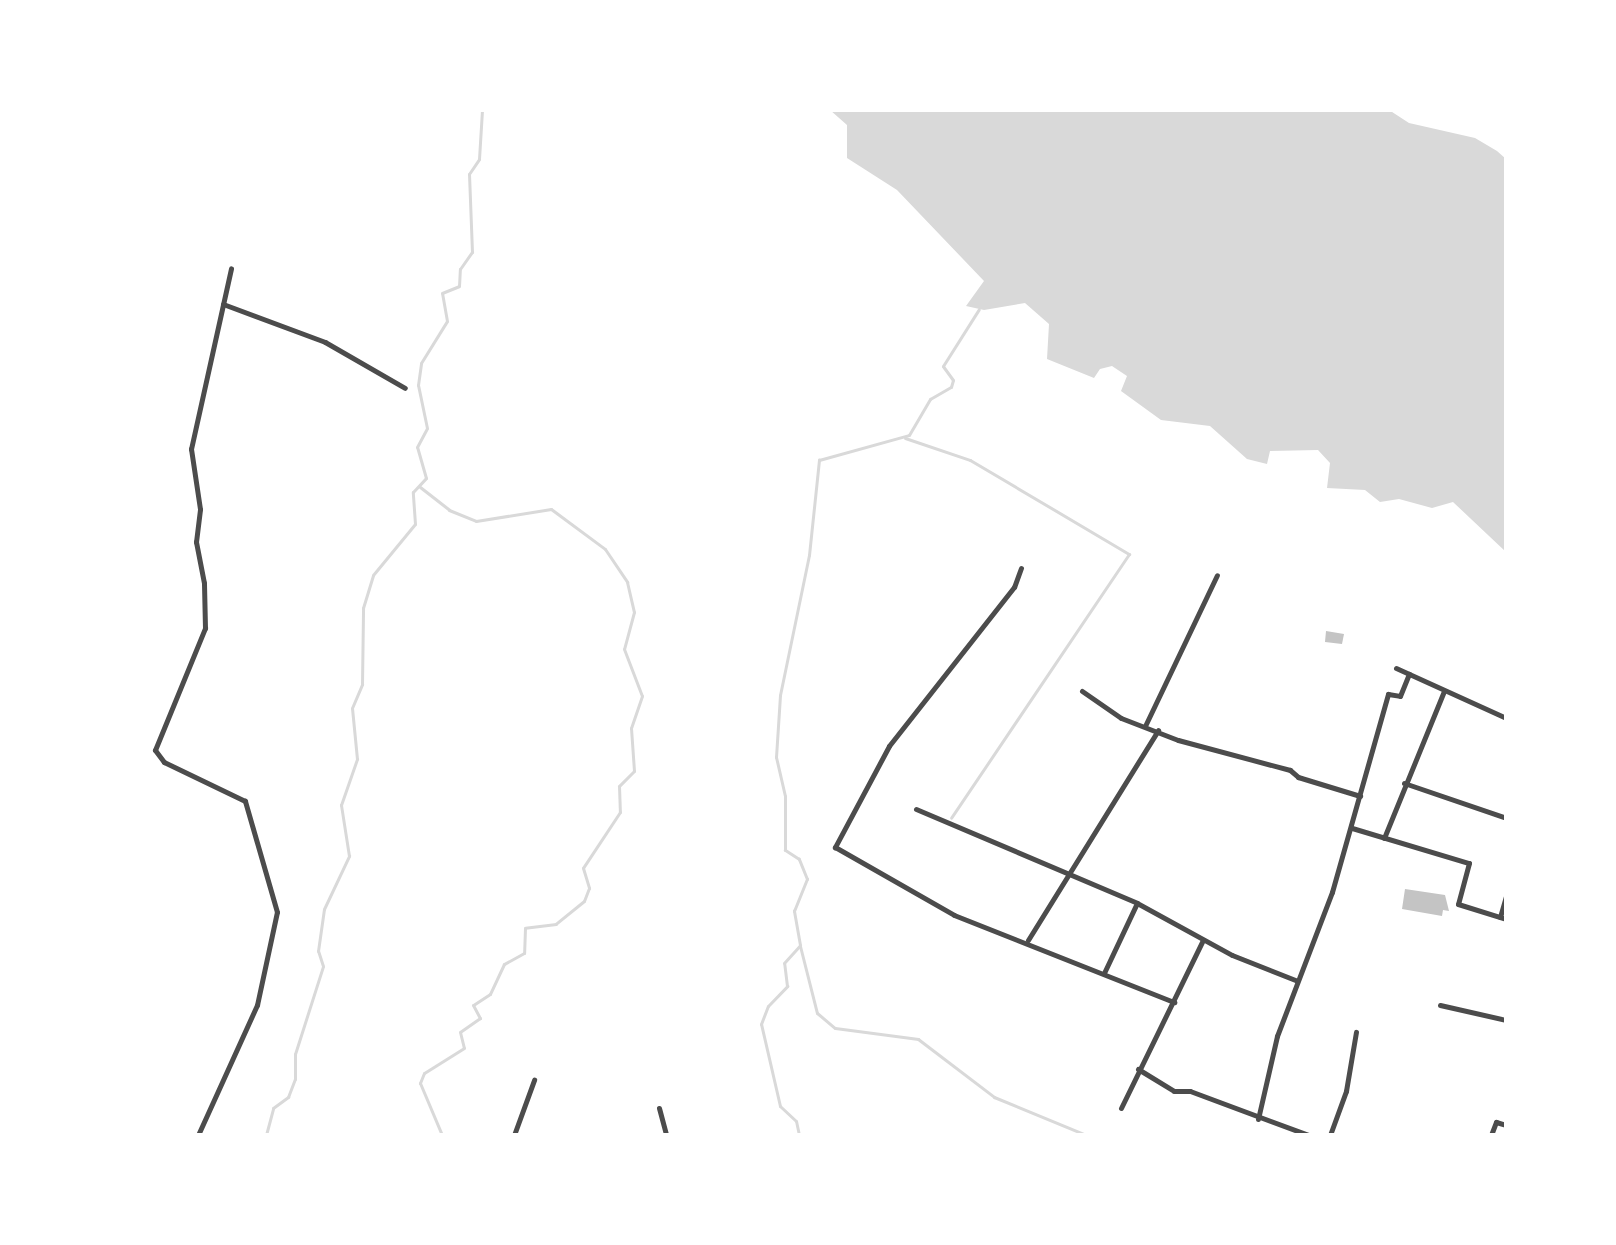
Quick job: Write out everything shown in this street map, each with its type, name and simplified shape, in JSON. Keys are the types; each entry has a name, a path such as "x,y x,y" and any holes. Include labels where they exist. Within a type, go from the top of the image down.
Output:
{"street":[{"path":"198,1135 257,1005 277,912 245,801 164,762 155,750 205,628 204,583 196,542 200,509 191,449 231,268"},
{"path":"223,304 325,342 405,388"},
{"path":"1021,568 1014,587 889,746 835,847 954,915 1028,940 1174,1002"},
{"path":"1145,726 1217,575"},
{"path":"1396,668 1506,718"},
{"path":"1258,1119 1295,980 1352,828 1388,694 1400,696 1409,674"},
{"path":"1082,691 1121,718 1360,796"},
{"path":"1384,838 1444,691"},
{"path":"1028,940 1158,730"},
{"path":"1404,783 1506,818"},
{"path":"916,809 1137,903 1203,940 1295,980"},
{"path":"1352,828 1469,863 1458,904 1503,918 1506,896"},
{"path":"1104,973 1137,903"},
{"path":"1121,1108 1203,940"},
{"path":"1440,1005 1506,1020"},
{"path":"1330,1135 1346,1091 1356,1032"},
{"path":"1138,1069 1174,1091 1190,1091 1258,1119 1308,1135"},
{"path":"514,1135 534,1080"},
{"path":"659,1108 666,1135"},
{"path":"1491,1135 1496,1122 1506,1125"}],"shaded area":[{"path":"830,110 1389,110 1409,123 1475,138 1497,151 1506,159 1506,552 1453,502 1432,508 1399,499 1380,502 1365,490 1327,488 1330,463 1318,450 1270,451 1267,464 1247,459 1210,426 1161,420 1121,391 1127,376 1112,366 1100,369 1094,378 1047,359 1049,324 1025,303 984,310 966,306 984,281 897,190 847,158 847,125"}],"building":[{"path":"1326,631 1344,634 1342,644 1325,642"},
{"path":"1405,889 1445,895 1449,911 1443,910 1442,916 1402,909"}],"waterway":[{"path":"266,1135 273,1108 288,1097 295,1079 295,1054 323,966 318,951 324,909 349,856 341,805 357,759 352,708 362,684 363,608 373,575 415,524 413,492 426,478 417,447 427,428 418,385 421,363 447,321 442,293 459,286 460,269 472,252 469,174 479,159 482,110"},
{"path":"799,1135 796,1121 780,1106 761,1024 768,1006 787,986 784,963 800,945 794,911 807,879 799,859 785,850 785,796 776,757 780,695 809,555 819,460 909,435 930,399 951,387 953,380 943,366 979,309"},
{"path":"905,438 970,460 1129,554 951,818"},
{"path":"420,487 449,510 476,521 551,509 605,549 627,582 634,612 624,649 642,696 631,728 634,771 619,786 620,812 583,868 589,888 584,901 556,924 525,928 524,953 504,964 490,994 473,1005 480,1018 460,1032 464,1048 424,1073 420,1083 442,1135"},
{"path":"800,946 817,1013 835,1028 918,1039 994,1097 1086,1135"}]}
